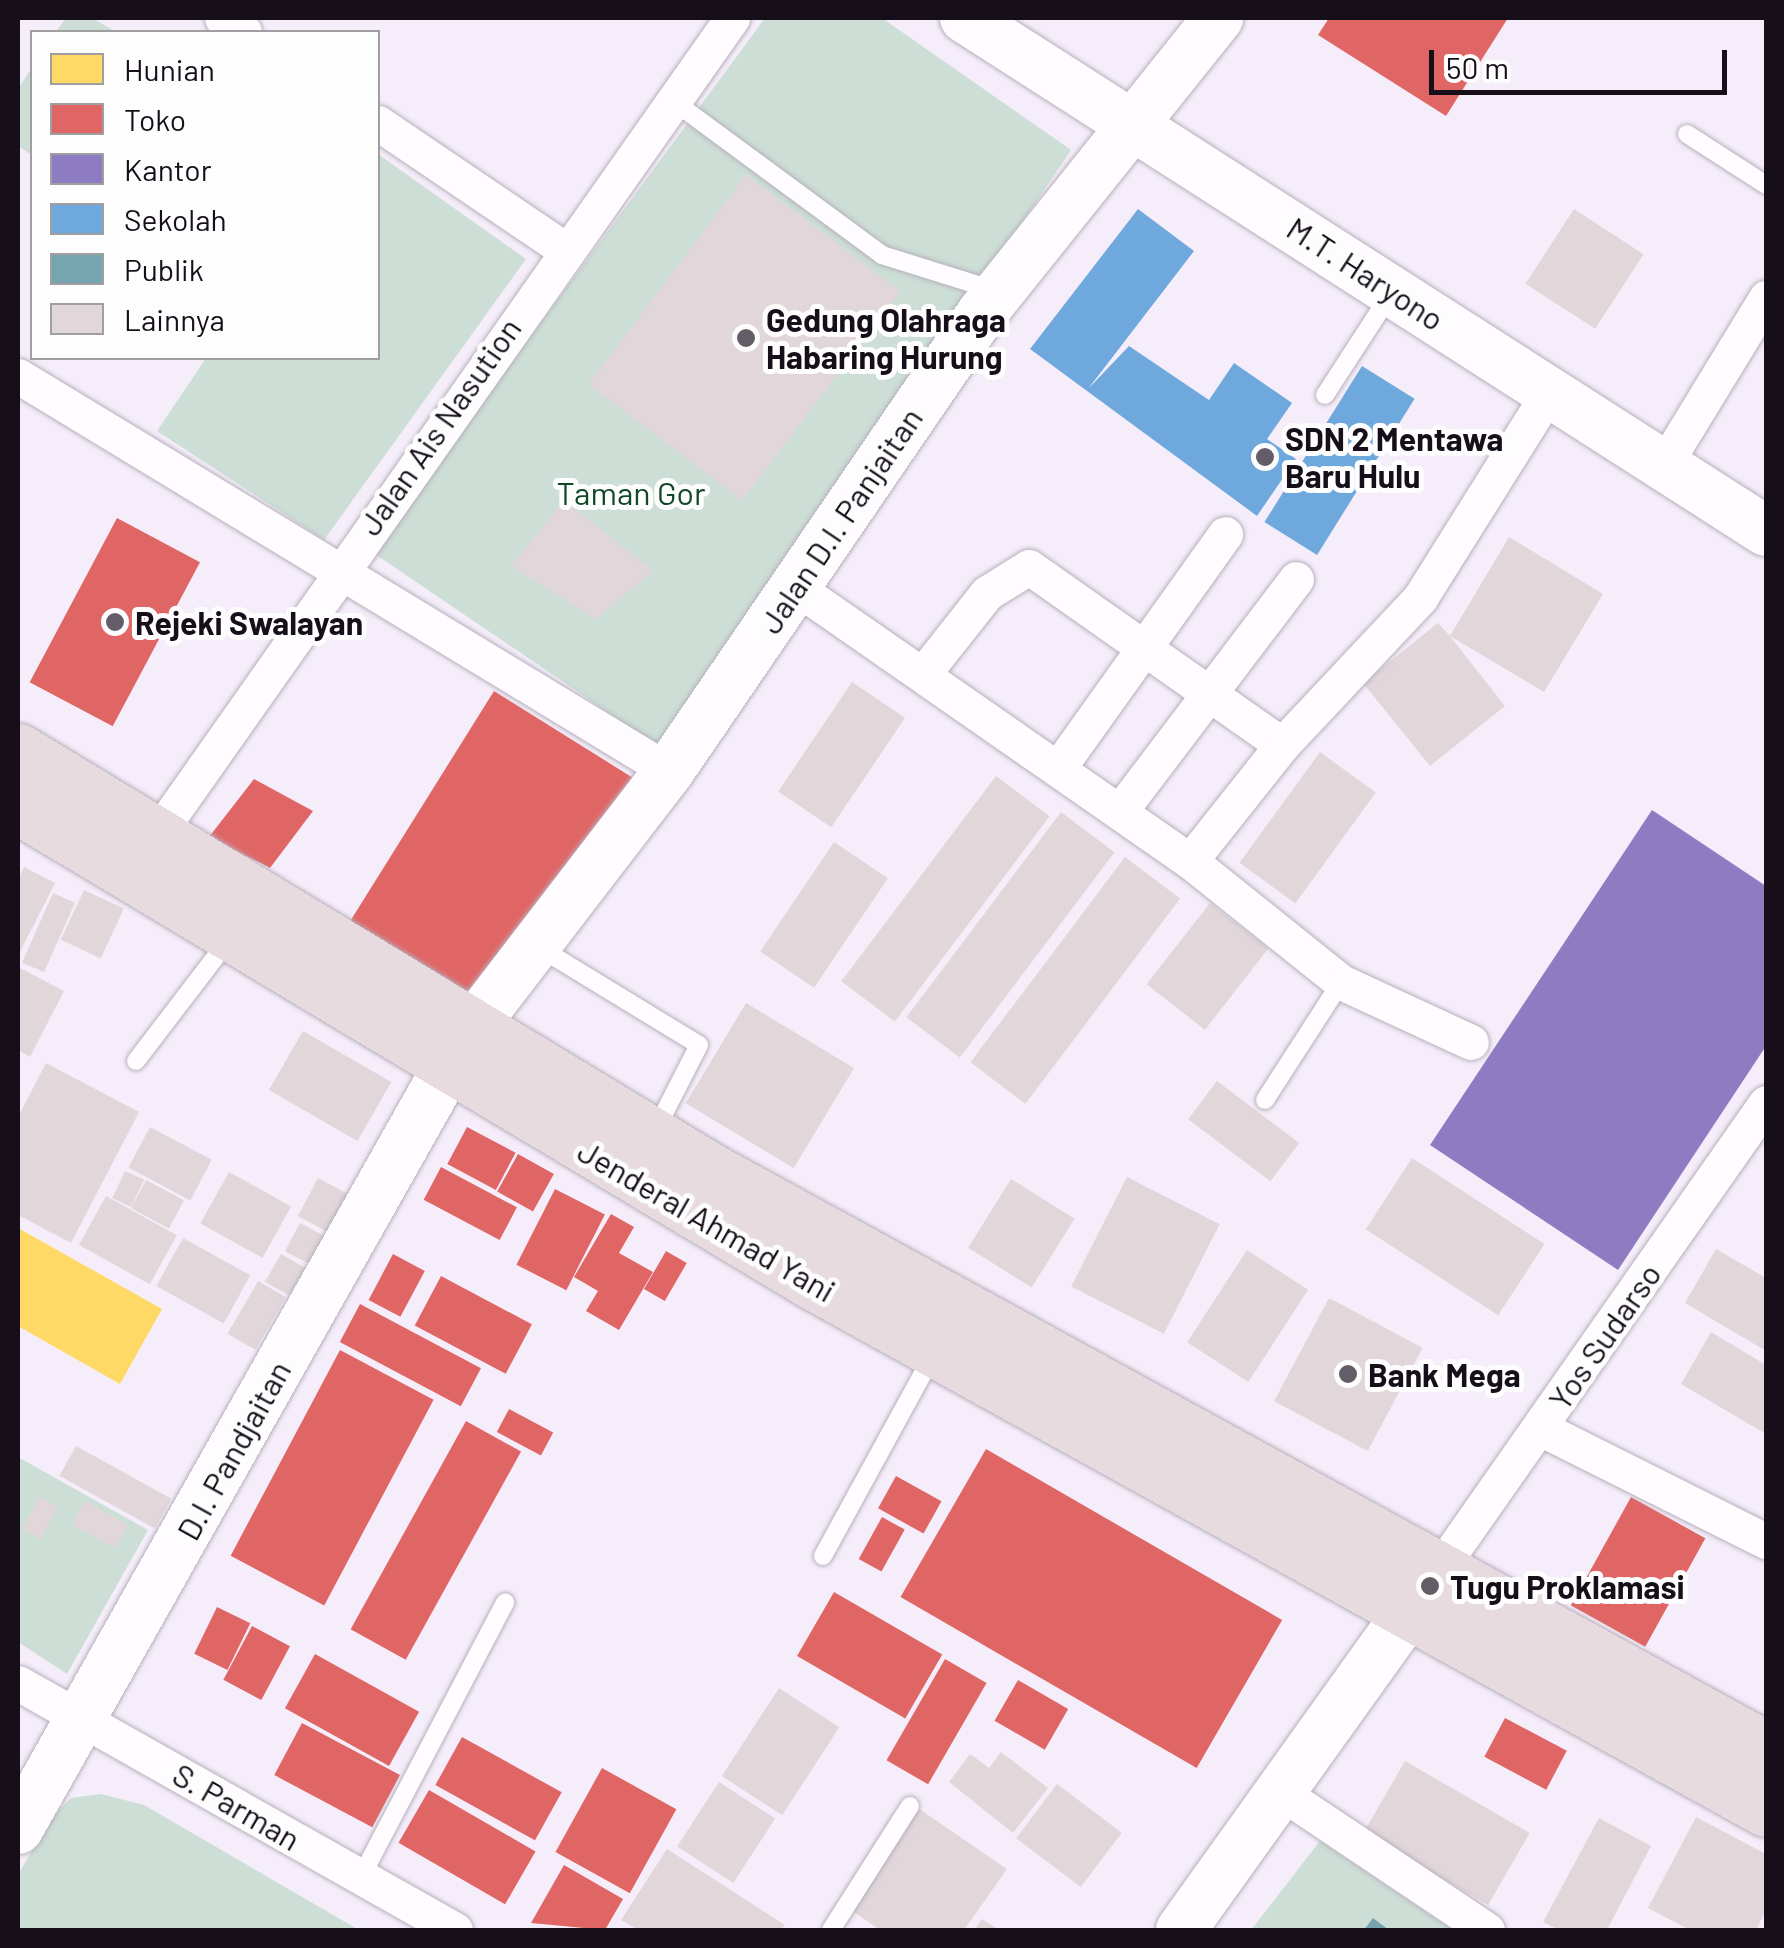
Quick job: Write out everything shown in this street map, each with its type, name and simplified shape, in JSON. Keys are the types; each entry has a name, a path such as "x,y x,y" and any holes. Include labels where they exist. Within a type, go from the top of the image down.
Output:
{"highway":[{"name":"Jenderal Ahmad Yani","path":"18,751 230,938 459,1049 652,1136 1268,1470 1425,1589"},
{"name":"Jenderal Ahmad Yani","path":"18,806 140,858 459,1049 936,1348 1425,1589"},
{"path":"1425,1589 1551,1633 1766,1749"},
{"path":"1425,1589 1563,1695 1766,1809"}],"street":[{"name":"Jalan Ais Nasution","path":"140,858 564,249 732,18"},
{"name":"M.T. Haryono","path":"965,18 1766,531"},
{"name":"Jalan D.I. Panjaitan","path":"459,1049 669,770 1000,290 1138,126 1218,18"},
{"path":"380,124 564,249"},
{"path":"1664,465 1766,298"},
{"path":"18,376 669,770"},
{"path":"1190,861 1282,745 1420,598 1550,391"},
{"path":"1059,767 1147,651 1225,534"},
{"path":"923,674 988,593 1029,568 1282,745"},
{"path":"1120,811 1296,579"},
{"path":"794,586 1190,861 1341,982 1471,1042"},
{"name":"D.I. Pandjaitan","path":"18,1829 459,1049"},
{"name":"Yos Sudarso","path":"1180,1930 1282,1793 1766,1103"},
{"path":"1540,1428 1766,1541"},
{"name":"S. Parman","path":"18,1683 455,1930"},
{"path":"1282,1793 1486,1930"}],"lane":[{"path":"672,100 882,254 1000,290"},
{"path":"1687,134 1766,185"},
{"path":"1325,395 1392,290"},
{"path":"136,1062 230,938"},
{"path":"535,945 699,1045 652,1136"},
{"path":"1265,1100 1341,982"},
{"path":"823,1556 936,1348"},
{"path":"361,1877 506,1603"},
{"path":"831,1930 910,1806"}],"green space":[{"path":"66,18 92,18 113,30 57,30"},
{"name":"Taman Gor","path":"765,18 882,18 1071,150 665,751 372,552"},
{"path":"30,70 30,154 18,146 18,89"},
{"path":"380,155 526,259 324,540 157,431 205,360 380,360"},
{"path":"18,1457 148,1530 67,1674 18,1642"},
{"path":"101,1794 144,1805 359,1930 18,1930 18,1875 50,1819 71,1798"},
{"path":"1320,1841 1453,1930 1251,1930"}],"building: Hunian":[{"path":"18,1228 162,1309 120,1384 18,1326"}],"building: Toko":[{"path":"1329,18 1508,18 1446,116 1318,35"},
{"name":"Rejeki Swalayan","path":"117,518 200,562 113,726 30,682"},
{"path":"494,691 635,779 489,1013 348,925"},
{"path":"254,779 313,811 270,868 209,837"},
{"path":"467,1127 516,1153 496,1190 447,1164"},
{"path":"518,1154 554,1174 533,1211 497,1192"},
{"path":"441,1167 517,1207 500,1240 424,1200"},
{"path":"555,1189 605,1214 566,1290 516,1265"},
{"path":"611,1214 634,1227 619,1253 653,1272 619,1330 586,1311 598,1291 574,1277"},
{"path":"666,1251 687,1263 665,1301 644,1289"},
{"path":"393,1254 425,1271 400,1317 369,1300"},
{"path":"441,1276 532,1324 506,1374 415,1325"},
{"path":"360,1304 481,1368 461,1406 340,1342"},
{"path":"340,1350 434,1400 324,1605 231,1556"},
{"path":"509,1409 553,1432 541,1455 497,1432"},
{"path":"466,1421 521,1452 406,1660 351,1629"},
{"path":"986,1449 1282,1620 1197,1768 900,1597"},
{"path":"896,1476 941,1501 924,1534 878,1508"},
{"path":"1631,1497 1705,1538 1645,1647 1571,1605"},
{"path":"882,1517 905,1530 881,1572 859,1559"},
{"path":"834,1592 942,1654 905,1719 797,1656"},
{"path":"217,1607 250,1623 227,1670 194,1654"},
{"path":"252,1626 290,1646 261,1700 223,1680"},
{"path":"315,1654 419,1712 389,1766 285,1708"},
{"path":"945,1659 987,1683 928,1784 886,1760"},
{"path":"1018,1680 1068,1709 1045,1750 994,1721"},
{"path":"1505,1718 1567,1751 1546,1790 1484,1757"},
{"path":"302,1723 400,1775 372,1827 274,1775"},
{"path":"462,1737 562,1792 535,1840 435,1785"},
{"path":"602,1768 676,1809 630,1893 555,1852"},
{"path":"429,1790 536,1852 505,1904 398,1843"},
{"path":"564,1865 623,1899 605,1930 531,1923"}],"building: Kantor":[{"path":"1652,810 1766,886 1766,1046 1618,1270 1430,1145"}],"building: Sekolah":[{"path":"1138,209 1194,251 1088,389 1129,346 1209,400 1234,363 1292,403 1267,439 1296,459 1257,516 1030,349"},
{"path":"1362,366 1415,399 1317,555 1264,522"}],"building: Publik":[{"path":"1373,1918 1389,1930 1364,1930"}],"building: Lainnya":[{"name":"Gedung Olahraga Habaring Hurung","path":"746,175 900,291 742,500 588,384"},
{"path":"1574,209 1644,254 1595,329 1526,284"},
{"path":"564,500 653,571 596,619 511,566"},
{"path":"1509,537 1603,594 1544,692 1450,636"},
{"path":"1438,623 1505,706 1430,766 1363,683"},
{"path":"852,682 905,718 831,827 778,791"},
{"path":"1320,752 1376,793 1295,903 1239,863"},
{"path":"996,776 1050,816 895,1022 841,981"},
{"path":"1061,812 1115,852 960,1058 906,1017"},
{"path":"834,842 888,878 814,988 760,951"},
{"path":"1125,857 1180,899 1025,1104 970,1062"},
{"path":"24,867 55,883 18,956 18,880"},
{"path":"84,890 124,909 101,958 61,940"},
{"path":"53,893 75,903 44,972 22,962"},
{"path":"1210,903 1268,949 1205,1030 1147,984"},
{"path":"18,967 64,991 30,1057 18,1050"},
{"path":"746,1003 854,1068 794,1168 686,1103"},
{"path":"303,1031 391,1082 357,1141 269,1090"},
{"path":"46,1063 139,1112 71,1243 18,1215 18,1117"},
{"path":"1217,1081 1299,1143 1270,1181 1188,1119"},
{"path":"150,1127 212,1160 190,1200 128,1168"},
{"path":"1412,1158 1545,1244 1498,1315 1366,1229"},
{"path":"125,1171 144,1180 131,1207 112,1198"},
{"path":"229,1172 291,1206 262,1258 200,1224"},
{"path":"1127,1177 1220,1224 1164,1334 1071,1287"},
{"path":"318,1178 354,1197 334,1235 298,1216"},
{"path":"1011,1179 1075,1219 1032,1287 968,1248"},
{"path":"146,1180 184,1200 169,1228 131,1208"},
{"path":"106,1196 177,1235 150,1284 79,1245"},
{"path":"300,1223 328,1238 313,1266 285,1251"},
{"path":"183,1238 250,1275 224,1323 156,1286"},
{"path":"1716,1249 1766,1278 1766,1351 1685,1303"},
{"path":"1247,1250 1308,1290 1248,1382 1187,1342"},
{"path":"281,1254 305,1268 289,1296 265,1282"},
{"path":"258,1281 286,1297 255,1350 228,1334"},
{"name":"Bank Mega","path":"1329,1298 1423,1348 1368,1451 1274,1401"},
{"path":"1711,1332 1766,1365 1766,1434 1681,1384"},
{"path":"76,1446 171,1499 155,1529 60,1476"},
{"path":"40,1497 58,1507 40,1540 22,1529"},
{"path":"85,1501 128,1525 115,1548 72,1525"},
{"path":"779,1688 839,1727 782,1815 722,1776"},
{"path":"1001,1752 1048,1788 1013,1833 949,1782 970,1754 989,1768"},
{"path":"1405,1761 1530,1833 1488,1905 1364,1833"},
{"path":"719,1782 775,1818 733,1883 677,1847"},
{"path":"1057,1784 1122,1833 1081,1887 1016,1838"},
{"path":"918,1808 1007,1869 964,1930 880,1930 849,1909"},
{"path":"1696,1817 1766,1854 1766,1910 1756,1930 1690,1930 1648,1908"},
{"path":"1599,1818 1651,1846 1607,1930 1559,1930 1543,1922"},
{"path":"667,1849 785,1925 781,1930 638,1930 621,1920"},
{"path":"982,1919 999,1930 974,1930"}],"place":[{"name":"Gedung Olahraga Habaring Hurung","path":"746,338"},
{"name":"SDN 2 Mentawa Baru Hulu","path":"1265,457"},
{"name":"Rejeki Swalayan","path":"115,622"},
{"name":"Bank Mega","path":"1348,1374"},
{"name":"Tugu Proklamasi","path":"1430,1586"}]}
